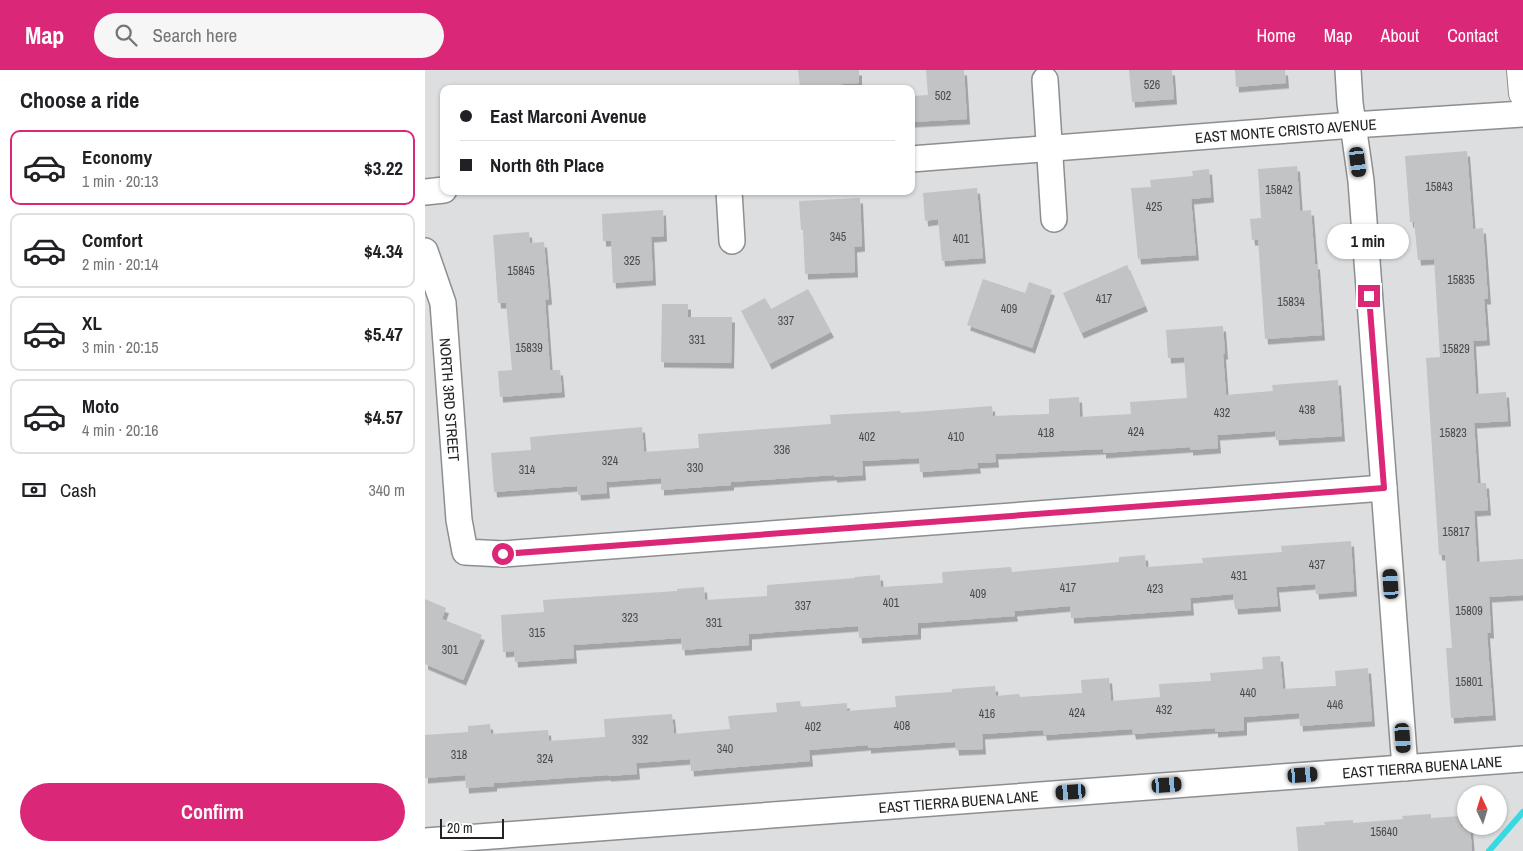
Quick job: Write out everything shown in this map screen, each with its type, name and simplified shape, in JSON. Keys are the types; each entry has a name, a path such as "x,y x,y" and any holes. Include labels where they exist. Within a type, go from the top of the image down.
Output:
{"main road":[{"path":"1521,70 1523,93"}],"street":[{"path":"1348,70 1361,181 1405,768"},
{"path":"1045,80 1054,219"},
{"name":"EAST MONTE CRISTO AVENUE","path":"915,159 1523,114"},
{"path":"425,192 440,190"},
{"path":"729,195 732,241"},
{"name":"NORTH 3RD STREET","path":"425,251 443,303 459,520 465,552 503,554 1384,488"},
{"name":"EAST TIERRA BUENA LANE","path":"425,841 1523,759"}],"building":[{"path":"798,70 859,70 859,83 800,85"},
{"path":"926,70 964,70 967,119 915,122 915,96 928,95"},
{"path":"1129,70 1172,70 1174,99 1132,102"},
{"path":"1235,70 1285,70 1286,83 1236,87"},
{"path":"1467,151 1473,229 1483,228 1488,299 1484,299 1487,340 1473,341 1476,394 1506,392 1508,421 1474,423 1478,483 1486,483 1488,510 1474,511 1477,562 1523,559 1523,595 1489,597 1491,633 1487,633 1493,715 1451,718 1446,648 1452,648 1445,555 1439,555 1426,358 1440,357 1434,259 1418,260 1414,222 1410,222 1405,156"},
{"path":"1297,166 1300,211 1311,210 1322,335 1265,339 1258,240 1252,240 1250,219 1261,218 1258,169"},
{"path":"1209,169 1211,197 1191,199 1196,255 1138,259 1131,188 1151,187 1150,180 1193,176 1192,171"},
{"path":"977,188 983,258 942,261 938,219 925,221 923,193"},
{"path":"860,198 862,246 854,247 855,272 805,274 803,230 801,230 799,201"},
{"path":"663,210 664,236 651,237 653,280 613,283 611,241 603,241 602,214"},
{"path":"529,232 530,243 544,242 549,299 545,300 550,370 560,370 562,392 500,397 498,371 512,370 506,303 498,303 493,235"},
{"path":"1127,265 1145,306 1081,333 1063,293"},
{"path":"983,279 1025,293 1029,282 1052,290 1032,348 967,325"},
{"path":"808,289 831,332 769,364 741,311 765,298 771,309"},
{"path":"662,304 688,304 688,317 732,317 731,363 661,362"},
{"path":"1223,326 1226,395 1273,391 1272,385 1338,380 1342,436 1276,440 1275,431 1217,435 1218,448 1190,450 1190,447 1103,453 1103,449 995,454 996,462 977,463 978,468 920,472 919,458 862,461 863,475 834,477 834,475 731,482 731,485 661,490 661,478 606,482 607,493 578,495 577,486 494,492 491,453 531,450 530,437 642,427 644,452 699,448 698,434 831,424 830,415 900,411 901,413 992,406 993,416 1049,414 1049,399 1079,397 1080,417 1131,414 1130,402 1187,398 1184,357 1168,358 1166,330"},
{"path":"1351,541 1354,591 1316,594 1315,584 1276,587 1278,606 1235,609 1233,594 1190,598 1191,610 1071,618 1070,606 1014,611 1015,616 918,623 918,634 859,638 858,626 749,634 749,645 682,650 681,638 573,645 574,658 515,662 514,651 503,652 501,615 544,612 543,600 677,591 677,589 704,587 705,600 767,596 767,585 880,575 881,587 943,583 942,572 1011,567 1012,572 1119,562 1119,557 1145,555 1146,567 1203,563 1202,558 1282,552 1281,546"},
{"path":"425,599 446,608 442,619 482,635 463,680 425,664"},
{"path":"1280,656 1283,689 1336,686 1335,671 1368,668 1372,721 1300,726 1299,713 1244,717 1244,730 1215,732 1215,728 1133,734 1132,729 1044,735 1043,730 982,734 983,749 956,750 955,742 868,748 868,745 809,750 810,761 691,771 690,759 636,763 637,774 494,783 494,786 466,788 465,775 425,778 425,735 468,732 468,726 490,724 491,734 548,730 549,741 605,737 604,719 672,714 674,734 730,729 728,716 777,712 776,703 800,701 801,707 847,703 847,711 896,707 895,696 952,692 952,689 995,686 996,696 1019,694 1020,697 1082,693 1081,680 1109,678 1111,701 1160,697 1159,684 1211,681 1210,673 1263,669 1262,657"},
{"path":"1431,814 1431,818 1457,816 1457,835 1471,835 1472,851 1298,851 1296,827 1325,825 1324,822 1353,820 1353,823 1403,819 1402,816"}],"waterway":[{"path":"1489,851 1523,812"}],"route":[{"path":"503,554 1384,488 1369,296"}]}
